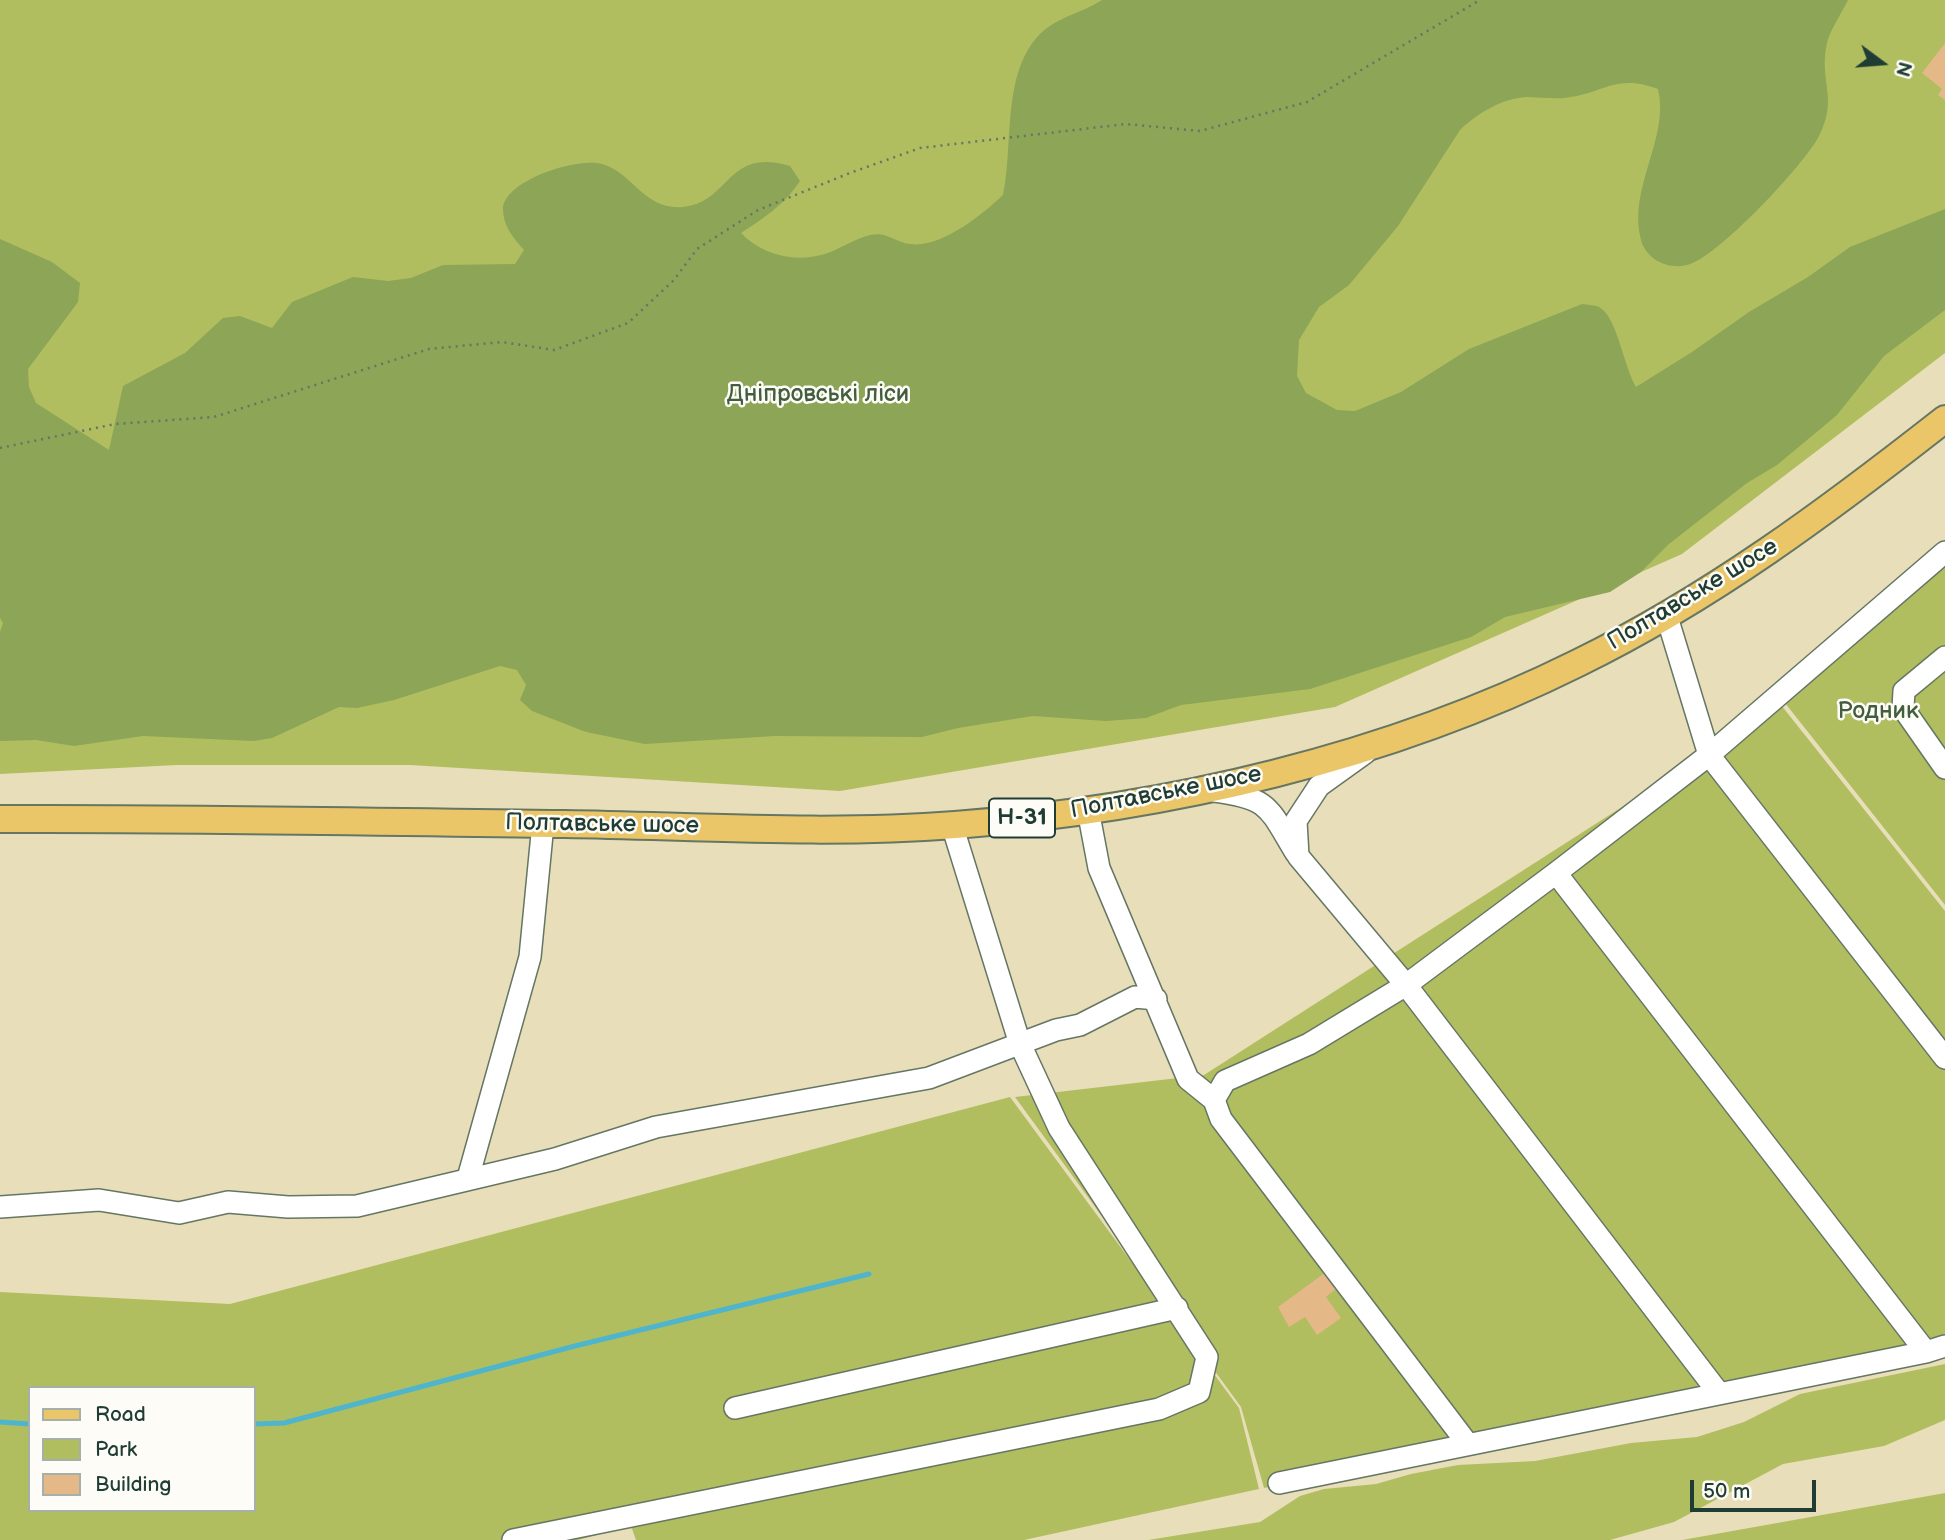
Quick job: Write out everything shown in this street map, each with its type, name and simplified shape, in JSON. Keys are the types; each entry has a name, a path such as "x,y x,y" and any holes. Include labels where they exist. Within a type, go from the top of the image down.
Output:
{"main road":[{"name":"Полтавське шосе","path":"0,819 192,818 771,827 952,825 1088,810 1201,789 1381,741 1495,700 1575,665 1667,617 1830,508 1945,419"}],"lane":[{"path":"1214,1100 1225,1081 1309,1044 1406,985 1556,873 1709,755 1945,552"},
{"path":"1667,617 1709,755 1945,1058"},
{"path":"1945,657 1904,691 1903,708 1945,768"},
{"path":"1298,856 1296,821 1319,786 1381,741"},
{"path":"1201,789 1248,795 1270,809 1298,856 1406,985 1718,1392"},
{"path":"1088,810 1099,868 1188,1079 1214,1100 1221,1118 1467,1443"},
{"path":"468,1178 530,957 543,824"},
{"path":"513,1540 1158,1409 1199,1392 1208,1357 1059,1128 1020,1044 952,825"},
{"path":"1279,1483 1936,1349 1556,873"},
{"path":"0,1207 99,1200 179,1213 228,1202 288,1207 357,1206 555,1159 656,1127 929,1078 1056,1030 1080,1025 1135,997 1156,999"},
{"path":"735,1408 1177,1308"}],"path":[{"path":"0,448 115,424 214,417 429,349 502,342 554,350 628,324 674,280 697,249 758,210 849,173 920,148 1126,124 1200,131 1307,102 1480,0"}],"green space":[{"name":"Дніпровські ліси","path":"0,0 1945,0 1945,353 1682,554 1335,707 840,791 410,765 177,765 0,774"},
{"name":"Дніпровські ліси","path":"1102,0 1848,0 1827,42 1825,71 1828,101 1825,123 1819,136 1797,167 1759,209 1718,246 1687,265 1672,266 1658,262 1647,253 1641,240 1639,202 1658,126 1658,89 1630,83 1564,98 1517,98 1490,108 1467,124 1460,130 1398,226 1349,285 1319,307 1299,340 1297,376 1306,393 1337,410 1355,411 1401,392 1469,349 1582,304 1597,306 1611,321 1636,387 1749,312 1808,277 1850,247 1945,209 1945,310 1884,356 1837,415 1777,465 1747,483 1669,544 1641,572 1610,592 1505,617 1471,637 1310,689 1181,705 1146,718 1106,721 1033,716 958,728 922,737 775,736 645,744 586,732 532,711 520,700 526,685 517,670 500,666 394,700 357,708 339,707 272,738 254,741 143,736 74,746 36,740 0,741 0,632 3,623 0,618 0,239 52,262 80,283 78,302 28,369 29,387 36,403 109,450 123,386 185,353 223,318 240,316 272,328 292,302 353,277 388,281 411,278 443,265 515,264 524,250 505,221 503,209 507,198 528,180 560,168 577,164 602,164 623,175 658,203 683,207 711,196 740,170 753,164 769,162 790,166 800,181 794,190 766,216 741,233 749,241 769,252 790,257 825,254 876,234 910,244 922,244 947,236 973,220 1003,195 1014,89 1028,50 1047,28"},
{"name":"Родник","path":"1945,563 1945,905 1785,703"},
{"path":"1781,705 1945,911 1945,1337 1264,1488 1241,1407 1015,1097 1204,1075"},
{"path":"1010,1097 1239,1408 1259,1489 1024,1540 636,1540 631,1526 578,1540 0,1540 0,1292 230,1304"},
{"path":"1945,1364 1945,1420 1884,1446 1783,1464 1674,1522 1610,1540 1148,1540 1260,1522 1300,1496 1324,1489 1376,1484 1458,1465 1535,1461 1631,1443 1697,1437 1744,1422 1800,1394"},
{"path":"1945,1493 1945,1540 1682,1540"}],"building":[{"path":"1945,43 1945,100 1938,95 1942,89 1922,73"},
{"path":"1326,1272 1338,1287 1326,1297 1341,1318 1317,1335 1305,1317 1289,1327 1278,1307"}],"waterway":[{"path":"256,1424 284,1423 575,1346 869,1274"},
{"path":"0,1422 28,1424"}]}
